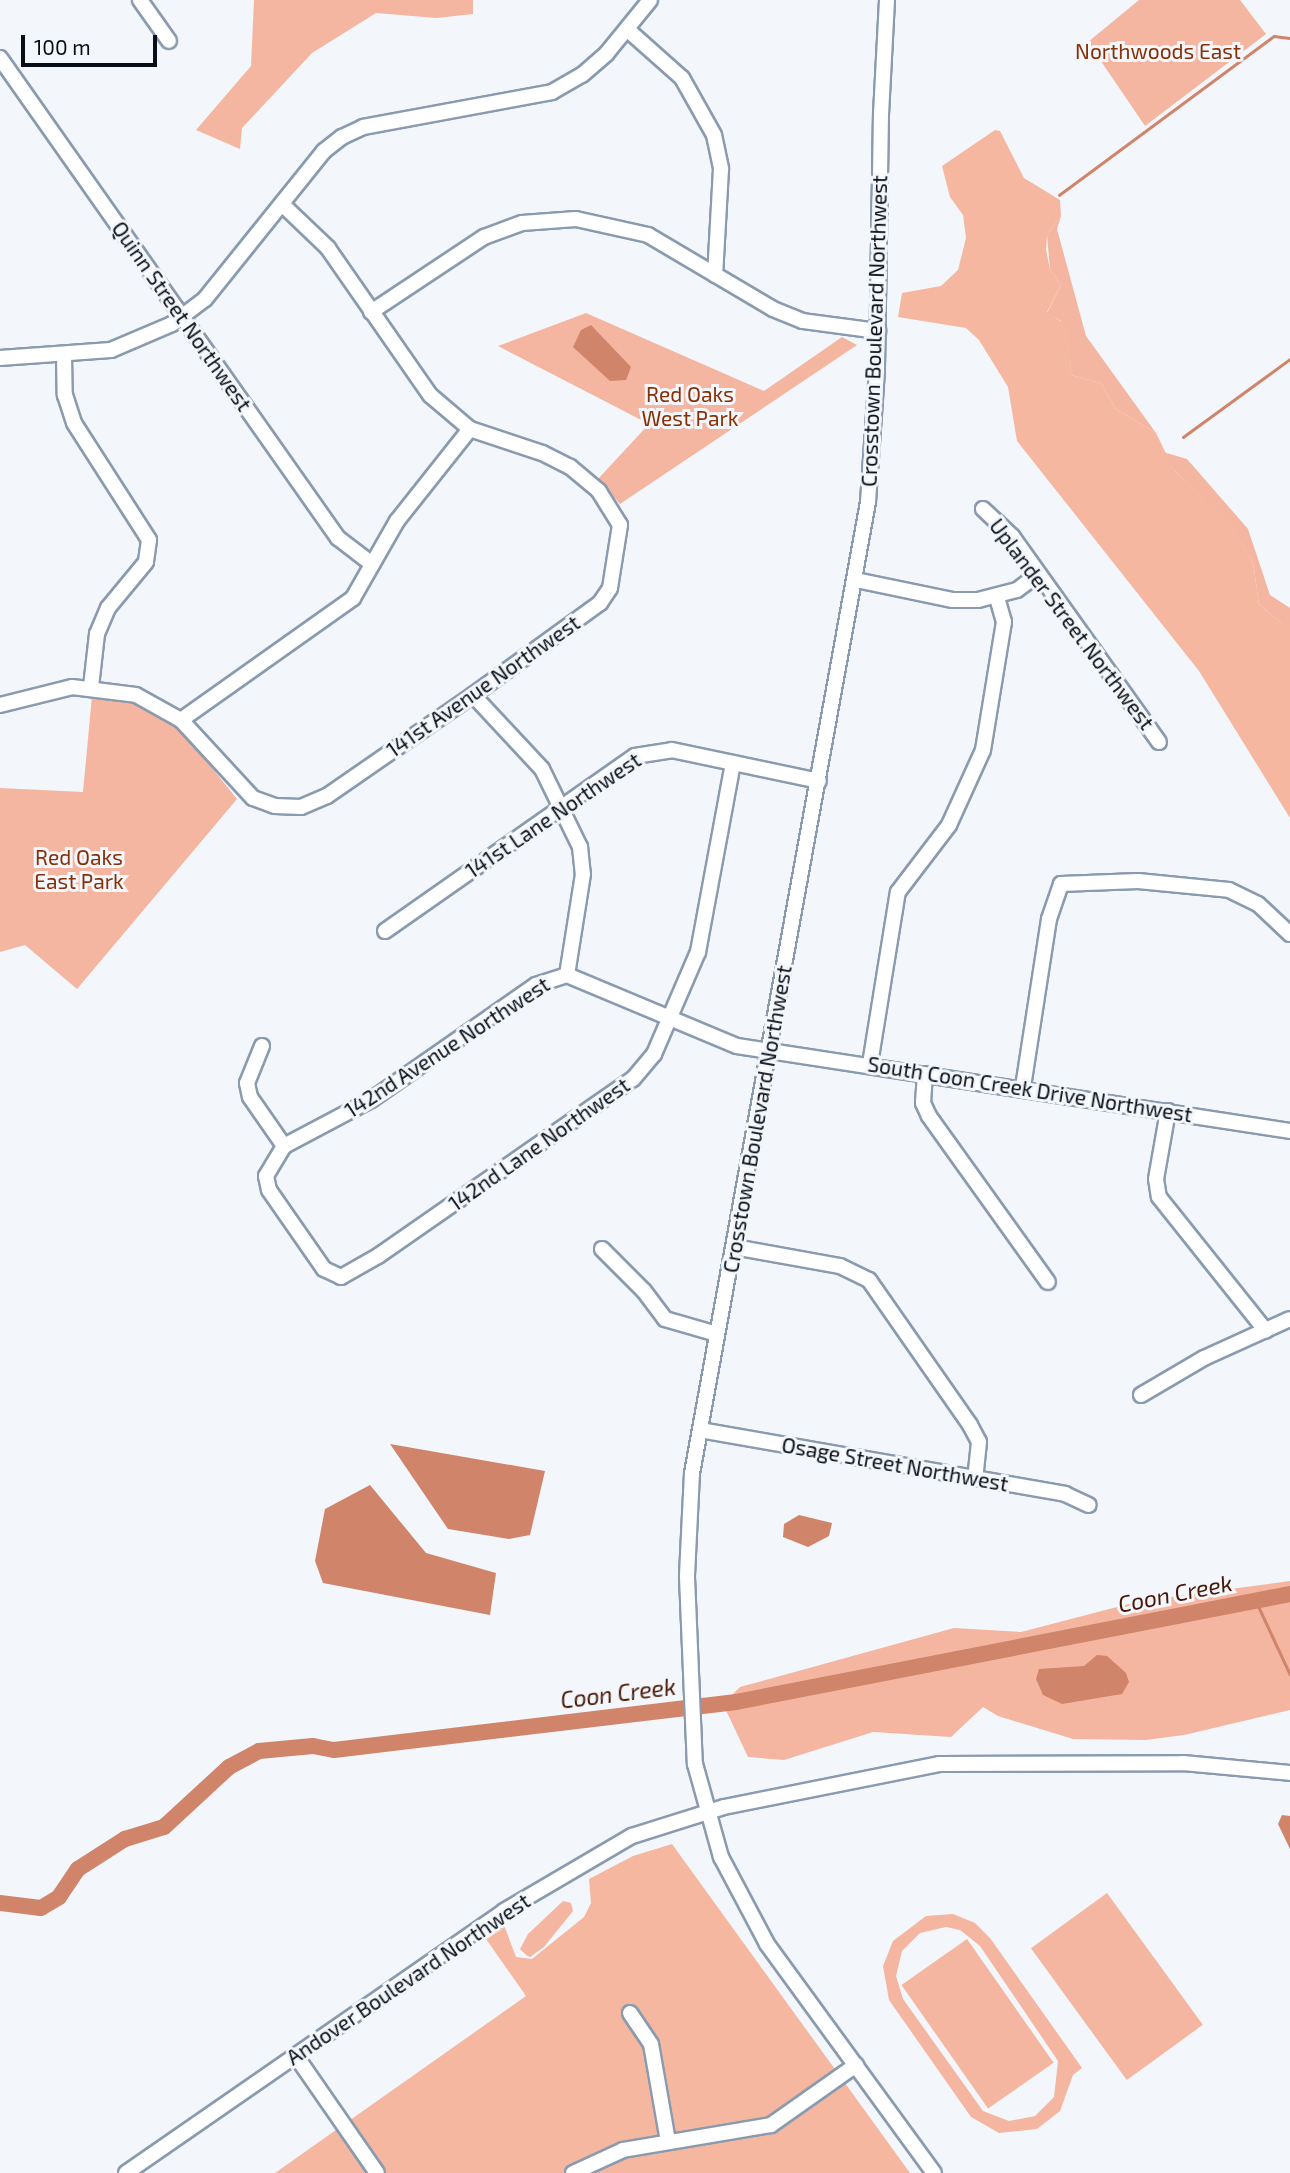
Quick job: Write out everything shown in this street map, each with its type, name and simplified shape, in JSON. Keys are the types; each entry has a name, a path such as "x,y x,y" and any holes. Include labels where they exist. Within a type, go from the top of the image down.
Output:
{"street":[{"path":"140,0 169,41"},
{"path":"0,358 64,356 111,350 152,335 205,299 324,151 342,136 363,127 552,92 582,75 629,31 650,0"},
{"name":"Crosstown Boulevard Northwest","path":"887,0 881,113 878,331 873,448 856,580 700,1430 688,1542 691,1688 693,1731 706,1814 750,1916 934,2173"},
{"path":"629,31 682,78 714,135 721,169 715,275"},
{"name":"Quinn Street Northwest","path":"0,58 338,538 372,564"},
{"path":"0,705 56,689 91,687 136,695 181,720 353,598 397,522 470,429 430,395 328,248 282,204"},
{"path":"372,312 484,237 522,223 576,219 617,225 648,235 715,275 803,321 878,331"},
{"path":"64,356 65,395 74,423 149,540 146,562 122,588 101,625 91,687"},
{"name":"141st Avenue Northwest","path":"181,720 248,794 275,806 300,807 327,796 600,603 610,588 620,531 614,509 581,475 542,453 470,429"},
{"name":"Uplander Street Northwest","path":"983,509 995,515 1159,742"},
{"path":"856,580 953,600 997,598 1038,574"},
{"path":"870,1064 898,892 949,825 983,750 1004,622 997,598"},
{"path":"473,695 542,769 580,847 583,874 567,975"},
{"name":"141st Lane Northwest","path":"385,931 635,756 651,751 672,750 819,781"},
{"name":"142nd Lane Northwest","path":"284,1146 266,1176 269,1190 324,1269 341,1277 370,1262 633,1079 654,1054 698,952 733,763"},
{"path":"1023,1087 1049,919 1061,884 1138,881 1228,890 1258,904 1290,934"},
{"name":"142nd Avenue Northwest","path":"284,1146 371,1100 546,979 567,975 729,1043 770,1051"},
{"path":"262,1046 247,1083 250,1097 284,1146"},
{"name":"South Coon Creek Drive Northwest","path":"770,1051 1023,1087 1290,1131"},
{"path":"925,1074 923,1103 929,1116 1048,1282"},
{"path":"1168,1111 1156,1179 1159,1197 1266,1331"},
{"path":"734,1247 840,1266 869,1280 970,1425 979,1443 975,1478"},
{"path":"601,1249 644,1291 665,1319 717,1335"},
{"path":"1141,1395 1203,1358 1290,1320"},
{"name":"Osage Street Northwest","path":"700,1430 1065,1494 1088,1505"},
{"name":"Andover Boulevard Northwest","path":"126,2173 504,1911 608,1847 706,1814 939,1764 1183,1763 1290,1773"},
{"path":"630,2013 651,2043 668,2141"},
{"path":"296,2056 377,2173"},
{"path":"573,2173 623,2150 771,2125 856,2065"}],"green space":[{"path":"254,0 473,0 473,14 436,18 376,13 312,53 242,128 240,149 196,130 251,66"},
{"name":"Northwoods East","path":"1139,0 1240,0 1266,34 1145,126 1088,42"},
{"path":"1061,216 1057,229 1086,336 1156,433 1116,409 1101,383 1071,375 1069,344 1061,321 1047,313 1061,285 1050,270 1047,235"},
{"name":"Red Oaks West Park","path":"586,313 764,391 842,337 857,345 620,504 598,479 649,424 498,346"},
{"path":"1163,452 1187,459 1248,529 1270,595 1290,608 1290,623 1281,623 1259,604 1253,562 1229,523 1174,470"},
{"name":"Red Oaks East Park","path":"92,696 129,702 158,714 184,733 237,799 77,989 25,945 0,952 0,788 83,792"},
{"path":"1290,1581 1290,1710 1184,1735 1146,1740 1073,1739 998,1716 983,1707 951,1737 873,1732 784,1760 748,1757 723,1704 740,1687 954,1628 1021,1632 1140,1601"},
{"path":"1107,1893 1203,2025 1127,2080 1031,1948"},
{"path":"563,1901 571,1903 573,1911 544,1947 530,1957 526,1955 520,1949 528,1934"},
{"path":"953,1914 975,1923 990,1938 1082,2068 1073,2075 1060,2111 1037,2129 999,2133 971,2117 889,2000 883,1966 893,1941 926,1916","holes":["946,1927 960,1930 980,1946 1058,2061 1054,2097 1035,2116 1009,2121 983,2111 903,1999 896,1976 902,1951 920,1933"]},
{"path":"967,1939 1054,2063 988,2109 901,1985"}],"shaded area":[{"path":"995,130 1000,131 1024,178 1060,200 1061,216 1047,235 1046,249 1050,270 1061,285 1047,312 1069,327 1071,375 1101,383 1116,409 1156,433 1174,470 1229,522 1253,562 1259,604 1281,623 1290,623 1290,818 1199,671 1017,441 1008,387 979,340 966,328 898,317 902,293 941,286 958,270 966,238 963,215 950,197 942,166"},
{"path":"591,325 631,367 626,380 610,381 573,347 581,330"},
{"path":"390,1444 545,1471 530,1535 509,1539 448,1529"},
{"path":"370,1485 426,1553 496,1573 490,1615 323,1583 315,1561 325,1509"},
{"path":"799,1515 832,1523 829,1536 808,1547 783,1537 784,1524"},
{"path":"1097,1655 1107,1656 1126,1673 1129,1682 1122,1694 1062,1704 1043,1695 1036,1679 1039,1669 1084,1666"},
{"path":"1282,1815 1290,1816 1290,1849 1278,1824"},
{"path":"672,1844 910,2173 275,2173 526,1996 486,1939 504,1925 516,1957 532,1959 584,1917 591,1903 589,1879 633,1856"}],"waterway":[{"path":"1059,195 1274,36 1290,38"},
{"path":"1183,437 1290,359"},
{"name":"Coon Creek","path":"0,1903 41,1908 59,1897 78,1869 125,1839 164,1827 229,1767 259,1751 313,1746 334,1750 736,1702 1290,1594"},
{"path":"1256,1601 1290,1674"}]}
